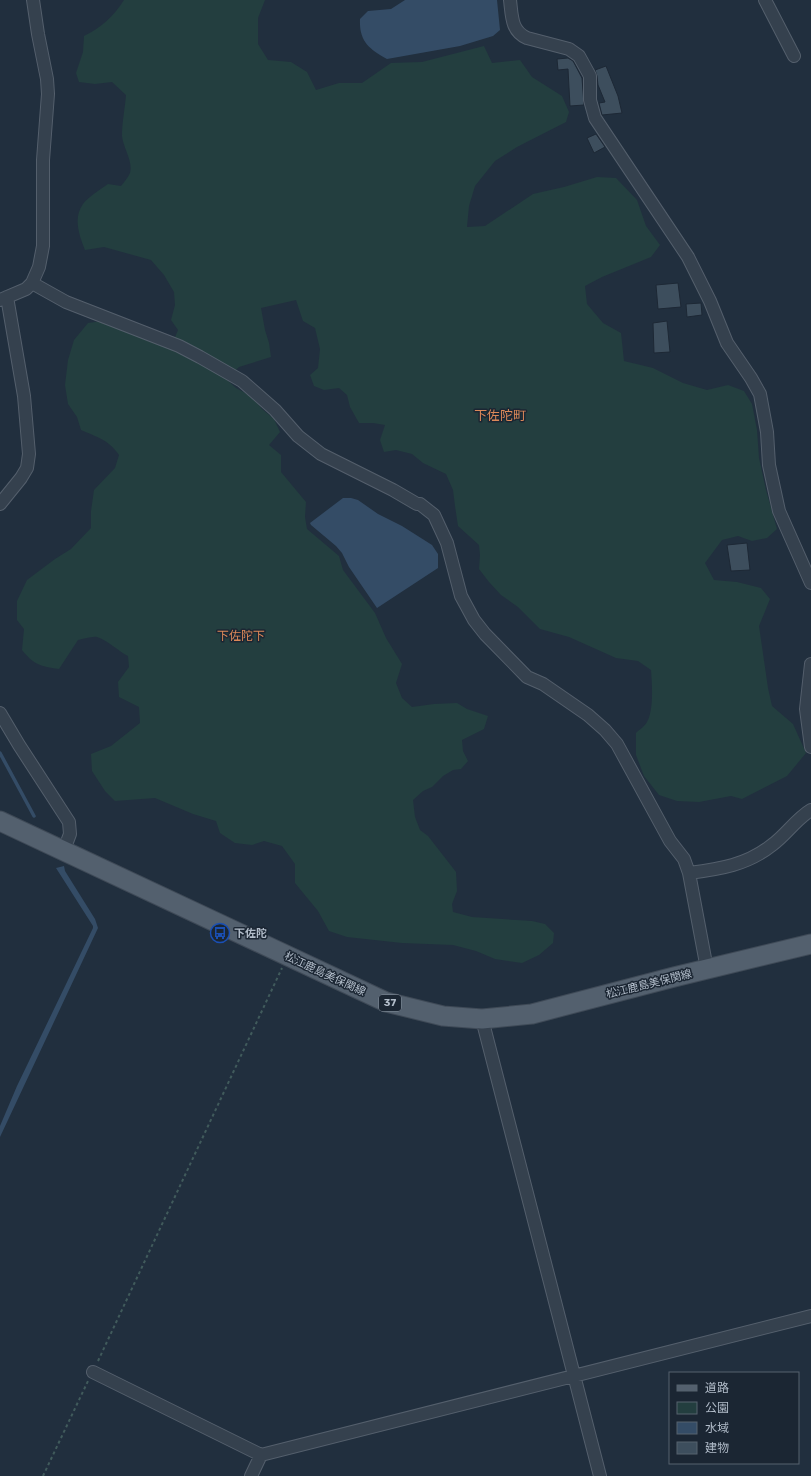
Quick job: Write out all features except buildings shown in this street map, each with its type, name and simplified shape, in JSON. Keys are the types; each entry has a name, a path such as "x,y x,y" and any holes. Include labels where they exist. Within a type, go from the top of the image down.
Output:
{"main road":[{"name":"松江鹿島美保関線","path":"0,821 386,1002 443,1016 482,1019 532,1014 674,976 811,944"}],"street":[{"path":"0,504 21,478 27,468 29,454 24,396 3,298 26,289 32,283 39,266 43,246 43,160 48,94 47,79 39,41 33,0"},
{"path":"510,0 512,21 515,30 521,36 569,49 580,56 590,76 590,100 595,118 688,257 710,301 727,343 760,394 767,432 769,465 779,511 811,583"},
{"path":"765,0 794,56"},
{"path":"32,283 66,302 179,346 200,356 242,381 275,410 298,436 321,454 393,490 417,504 420,504 434,516 447,543 461,596 474,620 485,634 527,677 549,689 588,715 605,730 617,744 670,841 684,859 689,873 707,969"},
{"path":"811,664 806,709 811,747"},
{"path":"0,713 15,739 69,822 70,834 64,850"},
{"path":"689,873 733,866 753,858 773,845 811,810"},
{"path":"482,1019 600,1476"},
{"path":"92,1372 261,1455 811,1316"},
{"path":"251,1476 261,1455"}],"path":[{"path":"43,1476 287,956"}],"green space":[{"path":"124,0 265,0 258,18 258,44 268,60 291,62 307,72 316,90 339,83 362,83 391,63 422,62 484,46 492,63 520,60 532,77 562,96 569,112 566,122 517,147 495,161 475,186 469,206 467,227 485,226 533,194 597,177 616,178 637,200 646,226 660,245 651,257 602,277 585,286 587,304 603,323 621,333 624,361 653,368 683,383 707,390 728,385 744,391 752,404 757,430 759,458 777,529 767,538 752,541 738,536 722,540 705,563 714,580 737,582 761,588 770,599 759,626 772,706 793,724 806,753 787,776 742,799 731,796 699,802 677,801 659,795 644,776 636,755 636,733 646,723 651,711 651,670 638,661 616,658 569,637 540,629 518,607 501,595 479,569 479,545 458,526 453,490 446,474 423,463 412,454 396,450 384,452 380,440 385,425 359,423 350,407 347,395 339,388 324,390 314,386 310,375 318,368 320,349 315,328 303,321 296,300 261,308 271,357 239,367 226,379 236,388 251,396 262,409 274,419 280,432 269,445 281,455 281,472 306,502 305,517 307,529 339,556 343,570 375,613 386,638 402,664 396,683 402,698 412,707 457,703 467,709 488,716 484,729 462,740 463,751 468,761 461,769 453,770 443,776 432,787 423,791 413,800 415,817 420,830 428,836 456,872 457,891 452,904 453,912 472,917 532,921 545,924 554,933 553,943 539,955 522,963 495,959 476,951 453,945 402,943 347,937 329,931 318,911 295,883 295,864 282,846 264,841 252,845 235,843 220,833 216,821 193,814 155,798 115,801 105,791 92,771 91,754 111,746 140,723 139,707 119,697 118,682 129,667 128,656 106,641 97,637 78,640 59,669 47,667 34,662 22,650 24,629 17,620 17,601 27,580 71,549 91,528 91,511 94,490 115,468 119,455 107,442 81,430 77,417 68,404 65,385 68,360 74,340 88,323 102,321 153,343 171,347 178,330 171,320 175,305 174,292 164,275 151,260 104,247 85,250 78,227 78,215 85,201 108,184 121,186 130,171 130,161 122,136 126,95 112,82 95,84 79,82 76,73 83,52 84,36 107,21"}],"water":[{"path":"405,0 497,0 500,30 493,36 460,46 387,59 375,52 366,44 361,33 360,19 368,11 391,9"},
{"path":"343,498 358,500 378,514 402,526 432,545 438,554 438,568 377,608 349,567 342,553 310,523"},
{"path":"64,866 65,871 95,919 98,928 0,1137 0,1126 17,1086 93,928 56,868"}],"waterway":[{"path":"0,753 34,816"}],"place":[{"name":"下佐陀","path":"220,933"}],"district":[{"name":"下佐陀町","path":"500,415"},
{"name":"下佐陀下","path":"241,636"}]}
